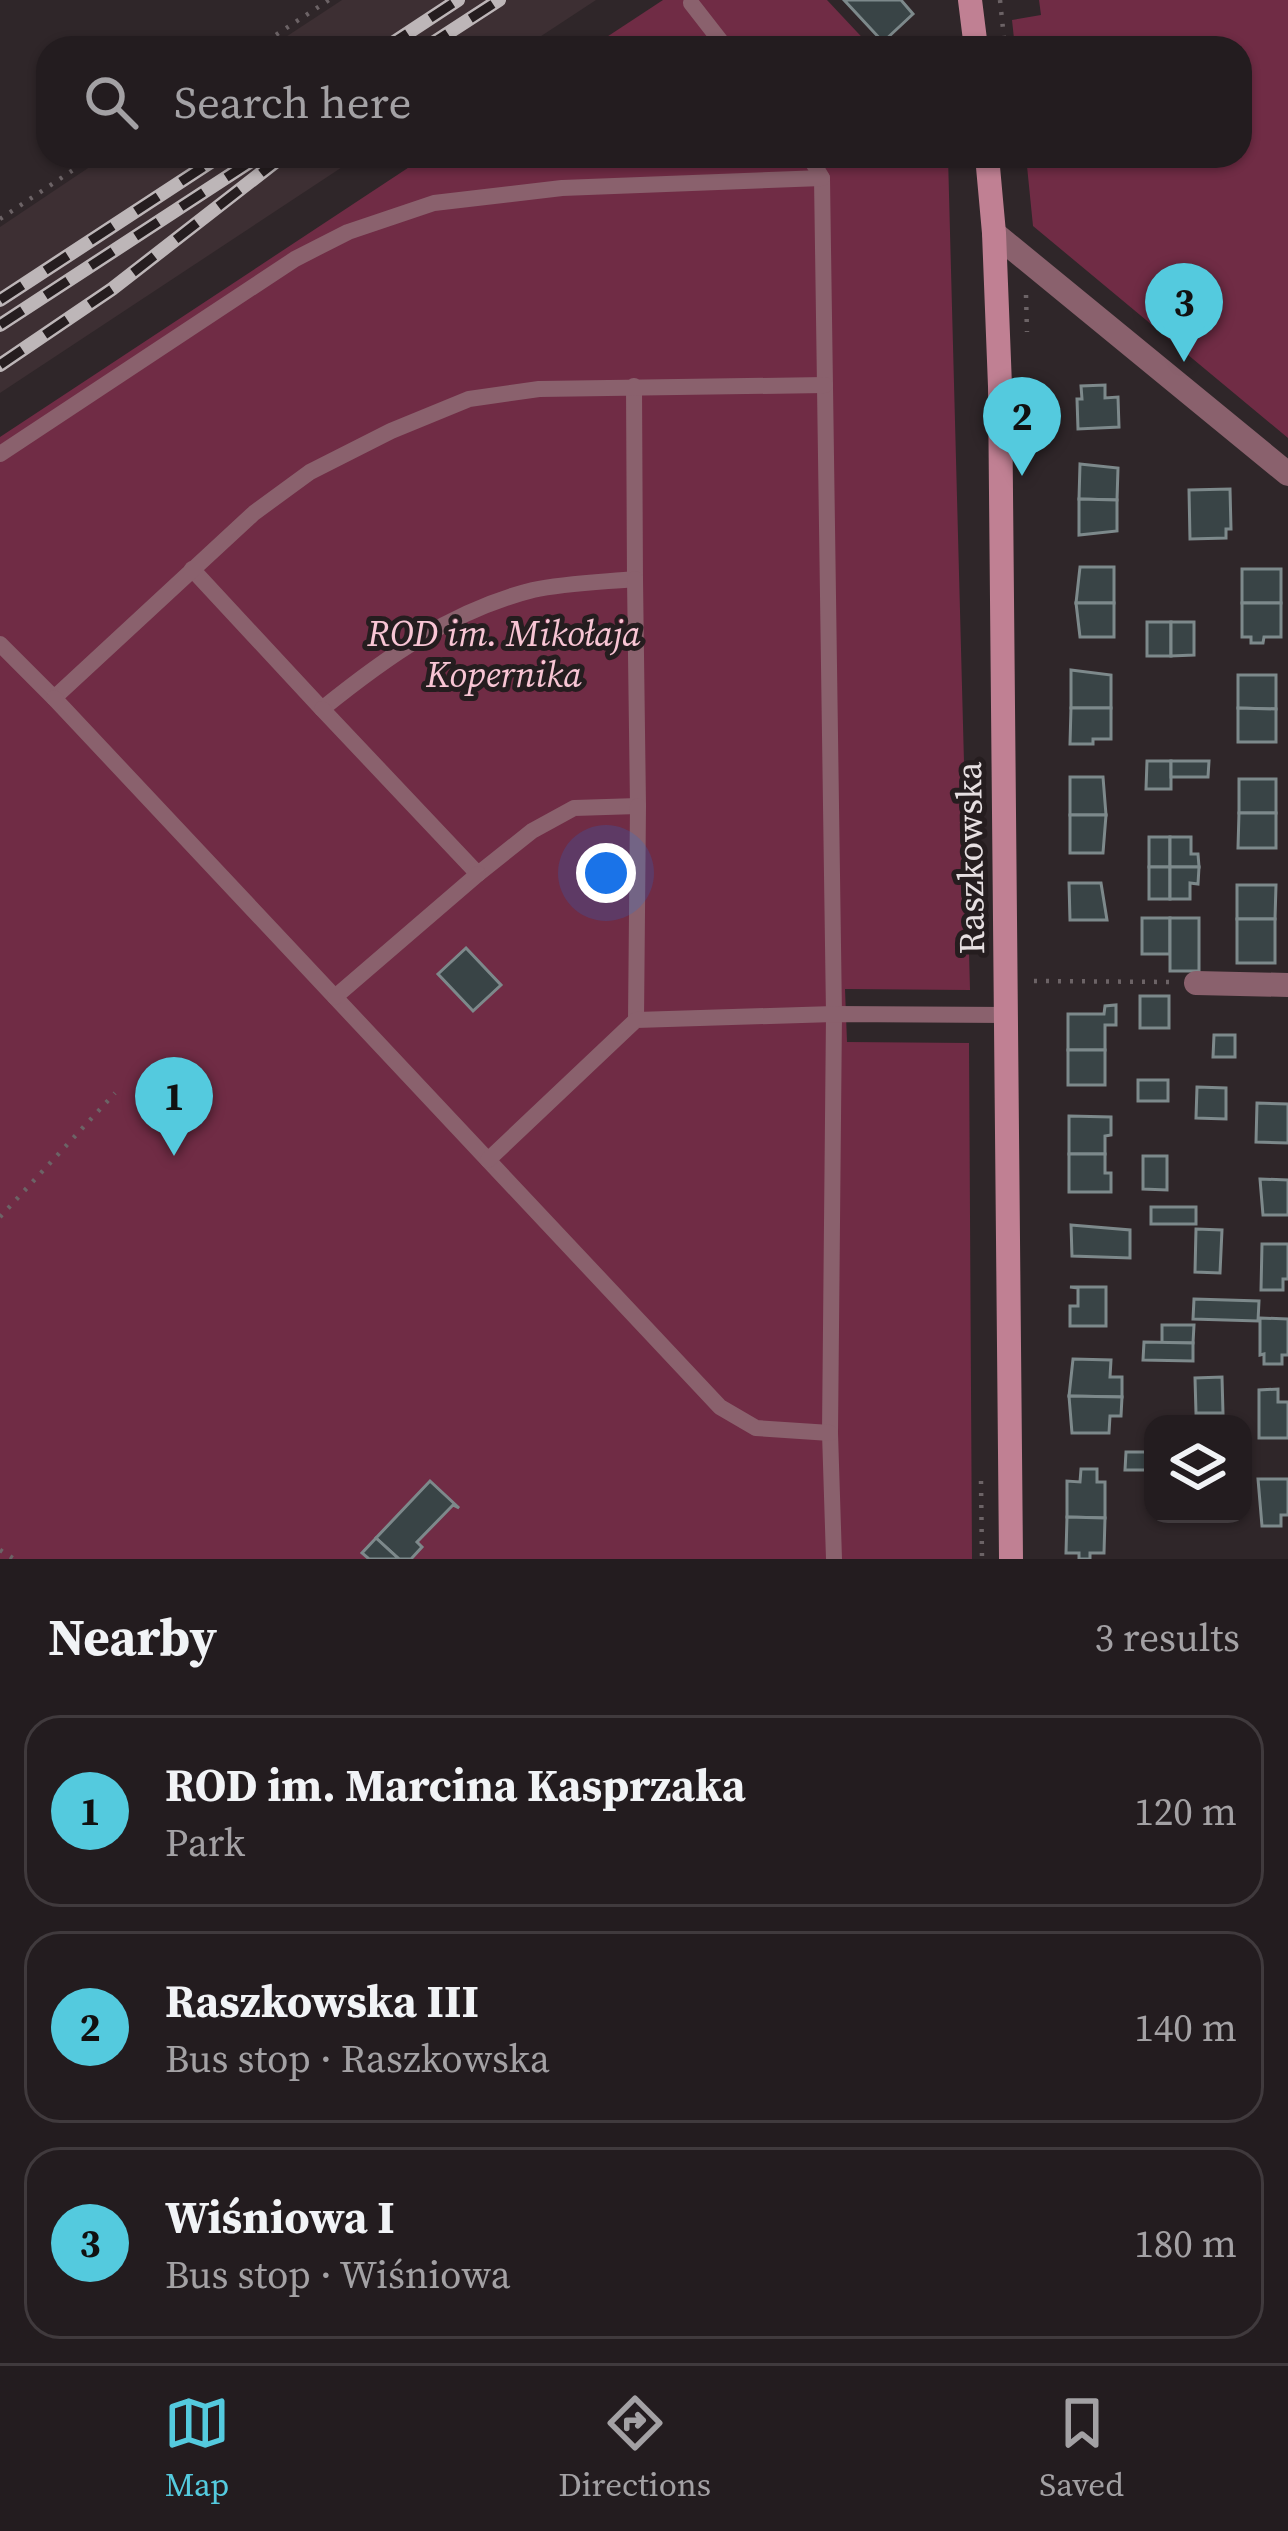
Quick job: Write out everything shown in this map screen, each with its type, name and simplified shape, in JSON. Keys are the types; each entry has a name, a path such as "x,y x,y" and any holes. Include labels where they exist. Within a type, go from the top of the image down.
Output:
{"street":[{"path":"970,0 974,36"},
{"name":"Raszkowska","path":"988,168 994,233 1008,1015 1011,1559"},
{"path":"994,233 1288,474"},
{"path":"1196,983 1288,985"}],"lane":[{"path":"691,3 717,36"},
{"path":"816,168 822,178 834,1014 830,1433 834,1559"},
{"path":"0,454 295,260 348,232 434,203 562,188 822,178"},
{"path":"53,698 254,512 310,472 430,415 470,399 539,389 825,385"},
{"path":"634,386 636,1020"},
{"path":"192,569 478,874"},
{"path":"322,709 377,664 441,624 533,590 635,579"},
{"path":"0,644 719,1407 756,1428 830,1433"},
{"path":"335,998 532,831 574,808 638,806"},
{"path":"488,1160 636,1020 1008,1015"}],"path":[{"path":"274,36 329,0"},
{"path":"1000,0 1004,36"},
{"path":"0,219 76,168"},
{"path":"1031,981 1196,983"},
{"path":"0,1217 115,1093"},
{"path":"0,1550 14,1559"}],"shaded area":[{"path":"342,0 596,0 541,36 287,36"},
{"path":"88,168 341,168 0,393 0,227"}],"green space":[{"path":"663,0 827,0 861,36 608,36"},
{"path":"1039,0 1288,0 1288,438 1033,226 1027,168 1252,168 1252,36 1014,36 1012,20 1041,15"},
{"name":"ROD im. Mikołaja Kopernika","path":"408,168 948,168 970,990 845,989 847,1042 969,1043 972,1559 0,1559 0,437"}],"building":[{"path":"844,0 901,0 913,14 889,36 877,36"},
{"path":"1105,385 1105,398 1118,397 1119,427 1078,429 1081,386"},
{"path":"1080,464 1118,468 1117,500 1079,499"},
{"path":"1230,489 1231,529 1226,529 1226,538 1190,539 1189,490"},
{"path":"1079,499 1117,500 1117,531 1079,535"},
{"path":"1080,567 1114,567 1114,603 1076,603"},
{"path":"1242,569 1281,569 1281,603 1242,603"},
{"path":"1076,603 1114,603 1114,637 1080,637"},
{"path":"1242,603 1281,603 1281,637 1251,643 1251,637 1242,637"},
{"path":"1147,622 1171,622 1171,656 1147,656"},
{"path":"1171,622 1194,622 1194,655 1171,656"},
{"path":"1071,670 1111,675 1111,708 1071,708"},
{"path":"1238,675 1276,675 1276,709 1238,708"},
{"path":"1071,708 1111,708 1111,739 1070,744"},
{"path":"1238,708 1276,709 1276,742 1238,742"},
{"path":"1147,761 1171,761 1171,789 1146,789"},
{"path":"1171,761 1209,761 1208,777 1171,777"},
{"path":"1070,777 1103,777 1106,815 1070,815"},
{"path":"1239,779 1276,779 1276,813 1239,813"},
{"path":"1239,813 1276,813 1276,848 1238,848"},
{"path":"1070,815 1106,815 1103,853 1070,853"},
{"path":"1149,837 1170,837 1170,867 1149,867"},
{"path":"1170,837 1191,837 1191,854 1198,854 1199,867 1170,867"},
{"path":"1149,867 1170,867 1170,899 1149,899"},
{"path":"1170,867 1199,867 1198,884 1190,883 1190,899 1170,899"},
{"path":"1069,883 1101,883 1107,920 1070,920"},
{"path":"1237,885 1276,885 1275,919 1237,919"},
{"path":"1142,918 1170,918 1170,954 1142,954"},
{"path":"1170,918 1199,918 1199,971 1170,971"},
{"path":"1237,919 1275,919 1275,963 1237,963"},
{"path":"466,948 501,985 473,1011 438,974"},
{"path":"1140,996 1169,996 1169,1028 1140,1028"},
{"path":"1116,1005 1116,1025 1105,1025 1105,1050 1068,1050 1068,1014 1104,1014 1105,1006"},
{"path":"1214,1035 1235,1035 1235,1057 1213,1057"},
{"path":"1068,1050 1105,1050 1105,1085 1068,1085"},
{"path":"1138,1080 1168,1080 1168,1101 1138,1101"},
{"path":"1197,1087 1226,1088 1226,1119 1196,1118"},
{"path":"1257,1103 1288,1104 1288,1143 1256,1142"},
{"path":"1069,1116 1111,1117 1105,1154 1069,1154"},
{"path":"1069,1154 1105,1154 1111,1192 1069,1192"},
{"path":"1143,1156 1167,1156 1167,1190 1143,1189"},
{"path":"1260,1179 1288,1180 1288,1215 1263,1215"},
{"path":"1151,1207 1196,1207 1196,1224 1151,1224"},
{"path":"1071,1225 1130,1230 1130,1258 1072,1256"},
{"path":"1196,1229 1222,1230 1220,1273 1195,1272"},
{"path":"1262,1244 1288,1244 1288,1279 1283,1279 1283,1290 1261,1290"},
{"path":"1070,1287 1106,1287 1106,1326 1070,1326 1070,1306 1078,1306 1078,1288"},
{"path":"1194,1299 1259,1301 1258,1321 1193,1319"},
{"path":"1260,1318 1288,1319 1288,1355 1282,1355 1282,1364 1264,1364"},
{"path":"1162,1325 1194,1325 1193,1343 1162,1343"},
{"path":"1144,1342 1193,1343 1193,1361 1143,1360"},
{"path":"1073,1359 1111,1360 1110,1377 1122,1377 1122,1397 1069,1396"},
{"path":"1222,1377 1223,1413 1196,1413 1195,1378"},
{"path":"1278,1389 1278,1402 1288,1402 1288,1438 1259,1438 1259,1390"},
{"path":"1069,1396 1122,1397 1121,1416 1110,1416 1109,1433 1072,1433"},
{"path":"1126,1452 1144,1452 1144,1470 1125,1470"},
{"path":"1081,1469 1097,1469 1097,1482 1105,1482 1105,1518 1067,1517 1067,1481 1080,1482"},
{"path":"1258,1479 1288,1479 1288,1515 1281,1515 1281,1526 1262,1526"},
{"path":"430,1481 459,1508 453,1505 417,1542 422,1547 411,1559 399,1559 376,1538"},
{"path":"1067,1517 1105,1518 1104,1553 1079,1559 1079,1553 1066,1553"},
{"path":"376,1538 399,1559 369,1559 362,1553"}],"railway":[{"path":"403,36 458,0"},
{"path":"444,36 499,0"},
{"path":"0,300 202,168"},
{"path":"0,325 241,168"},
{"path":"0,365 112,289 268,168"}],"place":[{"name":"Wiśniowa I","path":"1184,362"},
{"name":"Raszkowska III","path":"1022,476"},
{"name":"ROD im. Marcina Kasprzaka","path":"174,1156"}]}
